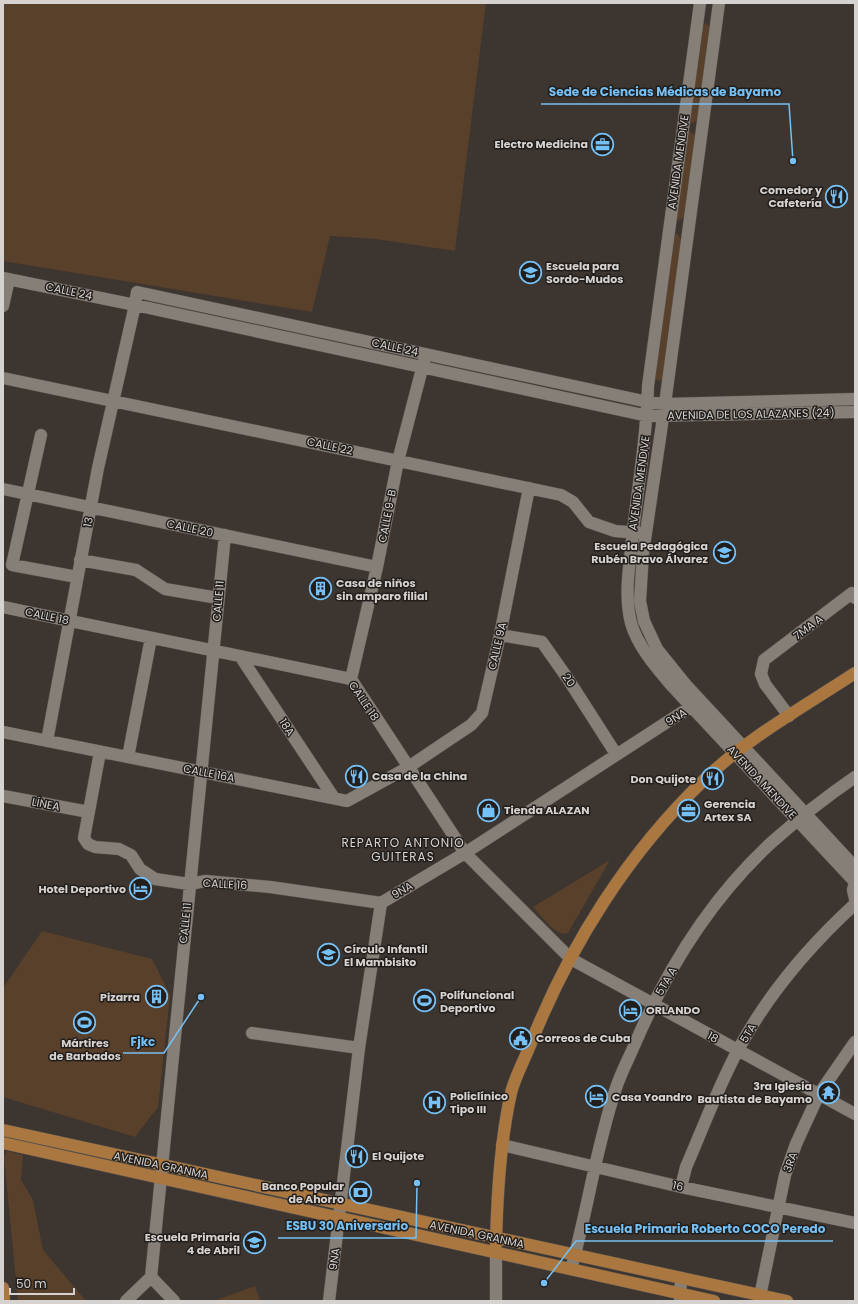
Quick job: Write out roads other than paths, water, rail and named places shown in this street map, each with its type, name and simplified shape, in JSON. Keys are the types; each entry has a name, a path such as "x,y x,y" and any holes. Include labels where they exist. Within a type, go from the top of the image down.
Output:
{"main road":[{"path":"496,1253 502,1145 512,1091 539,1022 571,959 601,905 629,864 704,780 739,750 855,673"},
{"name":"AVENIDA GRANMA","path":"3,1130 681,1278 760,1298 787,1301"},
{"name":"AVENIDA GRANMA","path":"3,1143 571,1269 680,1297 714,1301"},
{"path":"3,1288 4,1301"}],"street":[{"name":"AVENIDA MENDIVE","path":"696,704 672,686 642,648 631,624 627,585 632,532 648,416 650,370 700,3"},
{"name":"AVENIDA MENDIVE","path":"719,3 665,404 643,553 640,601 644,621 657,649 696,704 802,817 855,867"},
{"name":"CALLE 24","path":"6,278 648,416"},
{"path":"3,306 6,278"},
{"name":"CALLE 24","path":"135,305 137,292 648,402 665,404"},
{"name":"13","path":"47,741 90,507 112,401 135,305"},
{"name":"CALLE 9-B","path":"351,679 377,567 398,461 426,354"},
{"name":"CALLE 22","path":"3,378 561,494 573,502 589,522 602,528 646,533"},
{"name":"AVENIDA DE LOS ALAZANES (24)","path":"665,404 855,399"},
{"name":"AVENIDA DE LOS ALAZANES (24)","path":"648,416 855,412"},
{"path":"41,435 12,565 77,577"},
{"name":"CALLE 9A","path":"407,768 471,725 482,713 500,635 529,488"},
{"name":"CALLE 20","path":"3,489 377,567"},
{"name":"CALLE 11","path":"151,1277 189,884 203,772 225,535"},
{"path":"80,560 136,570 165,589 218,598"},
{"name":"7MA A","path":"790,716 765,684 761,674 764,660 853,596"},
{"name":"CALLE 18","path":"3,607 351,679 407,768 465,854 571,959"},
{"name":"20","path":"500,635 542,642 568,679 616,754"},
{"path":"128,757 151,638"},
{"name":"18A","path":"240,656 334,798"},
{"name":"9NA","path":"329,1301 360,1048 381,903 465,854 616,754 696,704"},
{"name":"CALLE 16A","path":"3,732 347,801 407,768"},
{"path":"89,812 100,752"},
{"name":"5TA A","path":"571,1269 594,1166 616,1087 652,1003 685,947 714,906 755,859 802,817 855,777"},
{"name":"LÍNEA","path":"3,796 89,812"},
{"name":"CALLE 16","path":"89,812 84,838 88,844 94,847 119,849 131,855 140,869 155,879 189,884 206,881 270,887 381,903"},
{"name":"AVENIDA MENDIVE","path":"802,817 855,882 853,890 855,899"},
{"name":"5TA","path":"682,1187 686,1167 738,1051 764,1006 797,962 855,904"},
{"name":"18","path":"571,959 855,1114"},
{"path":"252,1033 360,1048"},
{"name":"3RA","path":"760,1298 777,1208 785,1175 796,1144 819,1094 855,1042"},
{"name":"16","path":"502,1145 777,1208 855,1223"},
{"path":"496,1253 496,1301"},
{"path":"126,1301 151,1277 174,1301"},
{"path":"680,1297 681,1278"}],"place":[{"name":"Electro Medicina","path":"603,144"},
{"name":"Sede de Ciencias Médicas de Bayamo","path":"793,161"},
{"name":"Comedor y Cafetería","path":"837,196"},
{"name":"Escuela para Sordo-Mudos","path":"530,272"},
{"name":"Escuela Pedagógica Rubén Bravo Álvarez","path":"724,552"},
{"name":"Casa de niños sin amparo filial","path":"320,589"},
{"name":"Casa de la China","path":"356,776"},
{"name":"Don Quijote","path":"712,779"},
{"name":"Tienda ALAZAN","path":"488,810"},
{"name":"Gerencia Artex SA","path":"689,810"},
{"name":"Hotel Deportivo","path":"141,889"},
{"name":"Círculo Infantil El Mambisito","path":"328,955"},
{"name":"Pizarra","path":"156,997"},
{"name":"Fjkc","path":"201,997"},
{"name":"Polifuncional Deportivo","path":"424,1001"},
{"name":"ORLANDO","path":"630,1010"},
{"name":"Mártires de Barbados","path":"85,1023"},
{"name":"Correos de Cuba","path":"520,1038"},
{"name":"3ra Iglesia Bautista de Bayamo","path":"828,1092"},
{"name":"Casa Yoandro","path":"596,1097"},
{"name":"Policlínico Tipo III","path":"434,1102"},
{"name":"El Quijote","path":"357,1156"},
{"name":"ESBU 30 Aniversario","path":"417,1183"},
{"name":"Banco Popular de Ahorro","path":"360,1192"},
{"name":"Escuela Primaria 4 de Abril","path":"255,1243"},
{"name":"Escuela Primaria Roberto COCO Peredo","path":"544,1283"}],"district":[{"name":"REPARTO ANTONIO GUITERAS","path":"403,849"}]}
